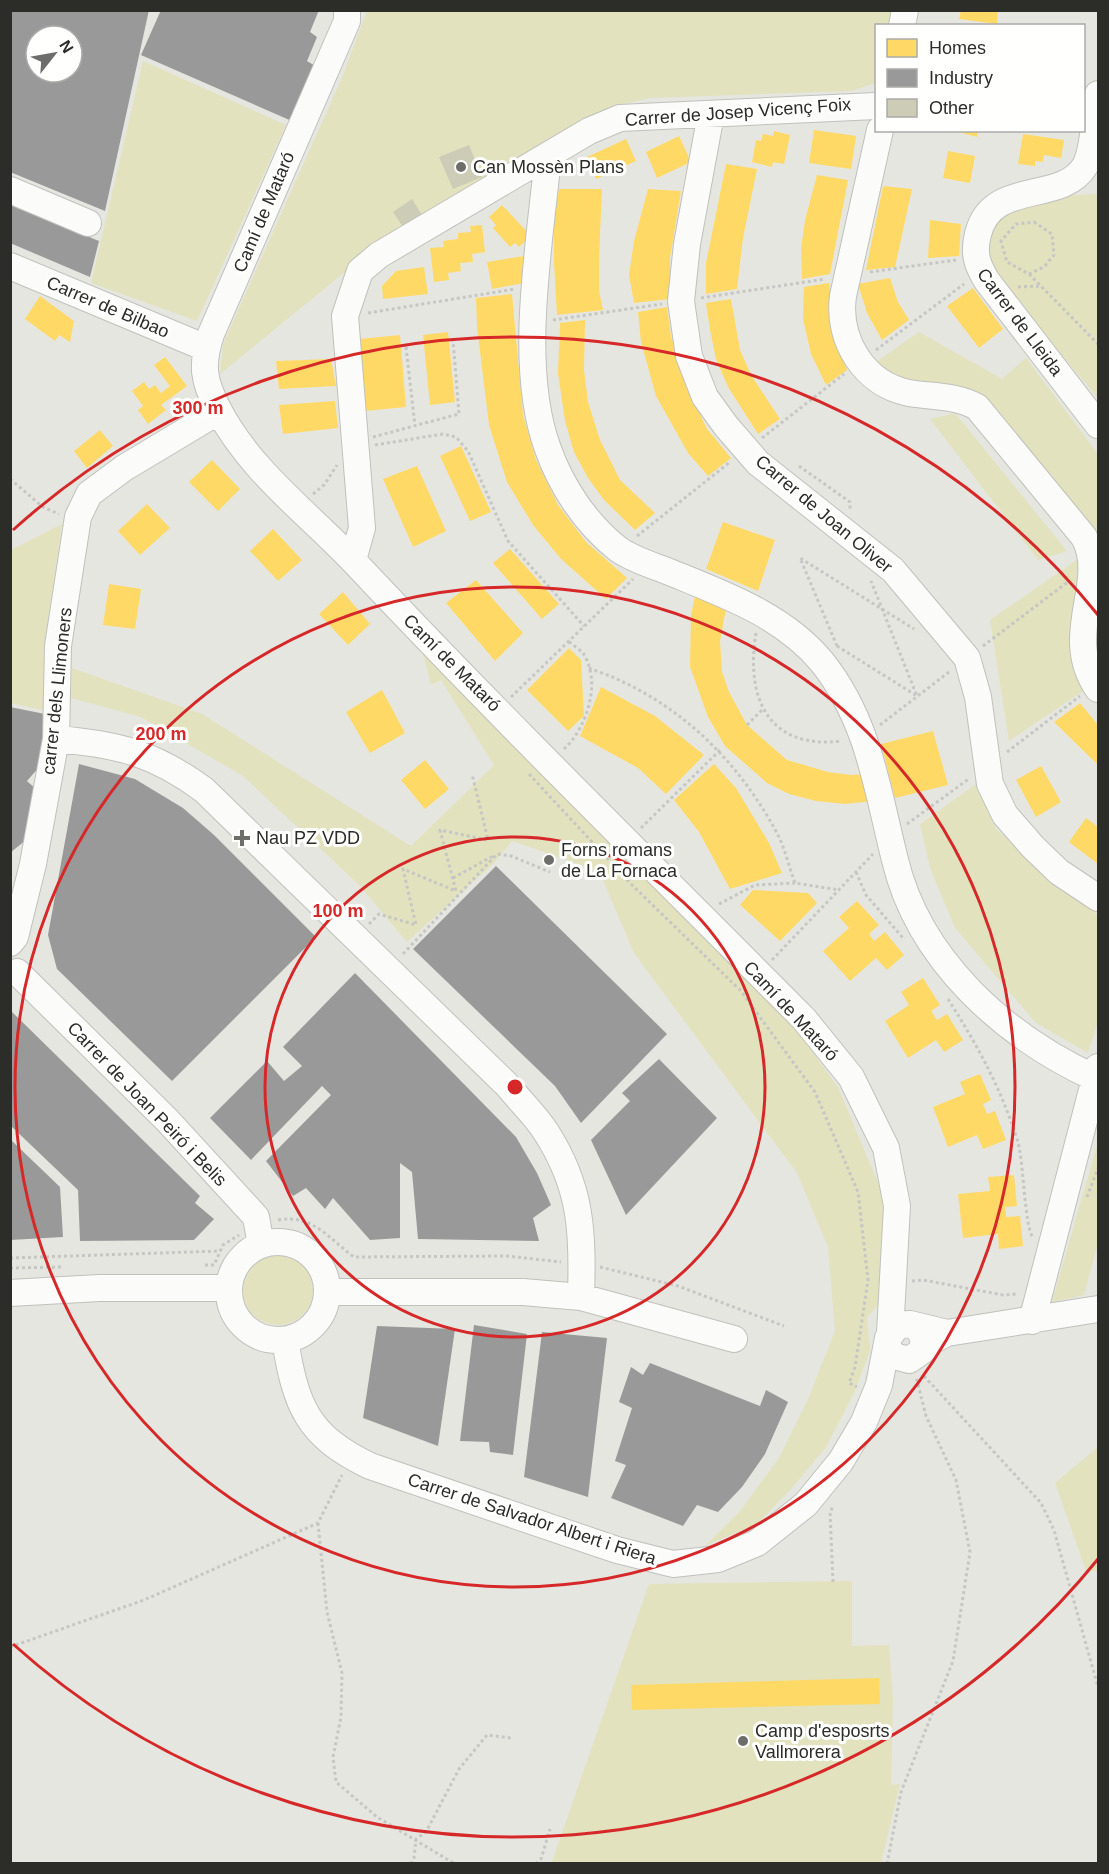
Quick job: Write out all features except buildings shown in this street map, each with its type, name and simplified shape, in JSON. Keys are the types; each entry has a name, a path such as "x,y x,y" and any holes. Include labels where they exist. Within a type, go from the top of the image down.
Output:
{"street":[{"name":"Camí de Mataró","path":"347,10 347,21 206,348 203,369 219,411 255,464 353,560 804,1018 851,1077 885,1148 897,1206 896,1278 901,1330"},
{"name":"Carrer de Lleida","path":"1098,94 1084,166 1070,179 1012,197 993,207 981,224 976,244 977,266 1098,425"},
{"name":"Carrer de Josep Vicenç Foix","path":"353,560 362,528 345,316 360,271 379,255 589,131 620,118 875,106"},
{"name":"Carrer de Joan Oliver","path":"711,114 687,244 681,301 689,356 705,397 758,463 893,570 968,658 978,697 990,784 1005,815 1059,872 1098,898"},
{"path":"879,132 842,304 848,341 860,362 888,386 909,393 960,400 970,403 982,412 1084,537 1094,562 1083,639 1086,665 1097,686"},
{"path":"548,156 533,322 533,392 557,469 579,508 620,550 757,609 820,660 837,683 864,737 901,883 922,929 938,953 957,977 1010,1026 1056,1060 1097,1073 1032,1321"},
{"path":"10,190 88,223"},
{"name":"Carrer de Bilbao","path":"10,266 206,348"},
{"path":"82,508 89,494 124,468 219,411"},
{"name":"carrer dels Llimoners","path":"10,943 15,937 33,864 56,740 58,646 78,517 82,508"},
{"path":"56,740 93,742 138,752 176,769 204,790 508,1086 546,1131 571,1179 581,1222 581,1297"},
{"name":"Carrer de Joan Peiró i Belis","path":"13,967 167,1120 256,1217 259,1235"},
{"path":"259,1235 296,1245 308,1252 320,1264 327,1292 324,1309 315,1324 301,1335 285,1340 268,1340 244,1327 230,1305 228,1288 232,1271 259,1235"},
{"path":"10,1293 99,1288 228,1288"},
{"path":"327,1292 524,1292 581,1297 734,1339"},
{"path":"901,1330 947,1334 1032,1321 1097,1304"},
{"path":"901,1330 924,1338 915,1356 894,1356 888,1348 901,1330"},
{"name":"Carrer de Salvador Albert i Riera","path":"285,1340 293,1382 302,1408 315,1428 330,1444 347,1455 370,1466 617,1550 673,1564 718,1559 757,1544 806,1504 841,1461 864,1422 901,1330"},
{"name":"Carrer de Salvador Albert i Riera","path":"877,1390 933,1340 947,1334"}],"path":[{"path":"1029,274 1044,267 1054,255 1052,234 1034,222 1016,224 1001,241 1007,262 1029,274 1098,344"},
{"path":"533,322 940,261 967,260 977,266"},
{"path":"345,316 523,288 537,283"},
{"path":"355,445 459,414 453,340"},
{"path":"406,347 415,426"},
{"path":"355,445 443,434 456,437 468,451 508,541 584,626"},
{"path":"761,438 769,444"},
{"path":"645,530 735,459"},
{"path":"791,461 850,502 848,534"},
{"path":"10,479 53,513 62,515 77,507 82,508"},
{"path":"633,540 643,544"},
{"path":"842,656 800,558 918,632"},
{"path":"758,623 753,650 754,682 762,710 778,730 802,741 834,742 864,737 1094,562"},
{"path":"498,709 631,580"},
{"path":"870,580 917,696"},
{"path":"828,640 917,696"},
{"path":"562,751 575,739 587,715 591,682 589,668 582,653 568,641"},
{"path":"589,668 620,680 653,699 691,725 720,750 735,768 778,836 795,883"},
{"path":"1006,752 1097,686"},
{"path":"747,725 762,710"},
{"path":"670,798 720,750"},
{"path":"524,768 537,786 631,884 740,990 815,1092 858,1192 868,1280 855,1367 849,1383 877,1390"},
{"path":"355,937 379,914 416,926 403,869 456,891 440,830 488,840 472,774"},
{"path":"910,821 972,777"},
{"path":"784,947 879,847"},
{"path":"453,878 497,854 511,856 550,872"},
{"path":"387,970 497,854"},
{"path":"856,872 866,895 908,944"},
{"path":"724,899 754,885 795,883 838,890"},
{"path":"946,997 976,1044 999,1091 1018,1141 1031,1235 1039,1243"},
{"path":"200,1266 214,1265 223,1245 259,1235 293,1217 302,1219 322,1230 354,1257 507,1256 582,1264 678,1286 784,1326"},
{"path":"10,1258 220,1251"},
{"path":"10,1268 74,1267"},
{"path":"868,1280 896,1278 923,1280 1003,1295 1025,1294 1029,1290 1039,1294"},
{"path":"887,1863 901,1792 953,1660 970,1552 956,1480 926,1416 915,1375 919,1367 927,1383 1041,1503 1054,1530 1098,1686"},
{"path":"347,1455 341,1480 318,1523 327,1612 342,1673 341,1717 333,1757 336,1782 377,1817 455,1863"},
{"path":"833,1582 830,1512 836,1502"},
{"path":"10,1647 144,1600 318,1523"},
{"path":"411,1863 414,1858 416,1839 426,1832 459,1769 487,1735 511,1738"},
{"path":"536,1863 541,1859 550,1829"}],"green space":[{"path":"367,11 895,11 892,24 875,24 875,83 851,91 650,98 613,106 383,241 220,374 223,344 341,80"},
{"path":"143,61 286,125 197,321 91,283"},
{"path":"1098,194 1098,398 1011,294 988,258 993,223 1007,214 1032,203 1055,197"},
{"path":"919,332 1002,379 1026,358 1098,454 1098,542 981,399 908,384 873,364"},
{"path":"955,413 1067,551 1038,560 930,419"},
{"path":"62,524 45,640 47,711 11,703 11,550"},
{"path":"1098,545 1098,681 1009,741 990,620"},
{"path":"422,649 766,989 838,1087 889,1209 889,1294 867,1317 870,1351 853,1395 826,1447 792,1488 756,1525 706,1545 740,1511 779,1458 808,1399 835,1331 828,1247 797,1173 634,953 599,871 512,841 494,863 407,942 359,885 243,776 141,717 71,698 72,668 202,714 411,846 494,765 441,680 431,685"},
{"path":"976,784 996,829 1098,915 1098,1022 1088,1053 1036,1023 955,928 930,868 920,824"},
{"path":"1098,1142 1098,1243 1084,1295 1052,1302"},
{"path":"278,1255 291,1258 303,1265 310,1277 313,1290 310,1303 303,1315 291,1322 278,1325 265,1322 253,1315 246,1303 243,1290 246,1277 253,1265 265,1258"},
{"path":"1098,1447 1098,1571 1086,1571 1055,1483"},
{"name":"Camp d'esposrts Vallmorera","path":"852,1581 852,1646 889,1645 893,1699 891,1785 900,1784 881,1863 551,1864 649,1584"}],"place":[{"name":"Can Mossèn Plans","path":"461,167"},
{"name":"Nau PZ VDD","path":"242,838"},
{"name":"Forns romans de La Fornaca","path":"549,860"},
{"name":"Camp d'esposrts Vallmorera","path":"743,1741"}]}
